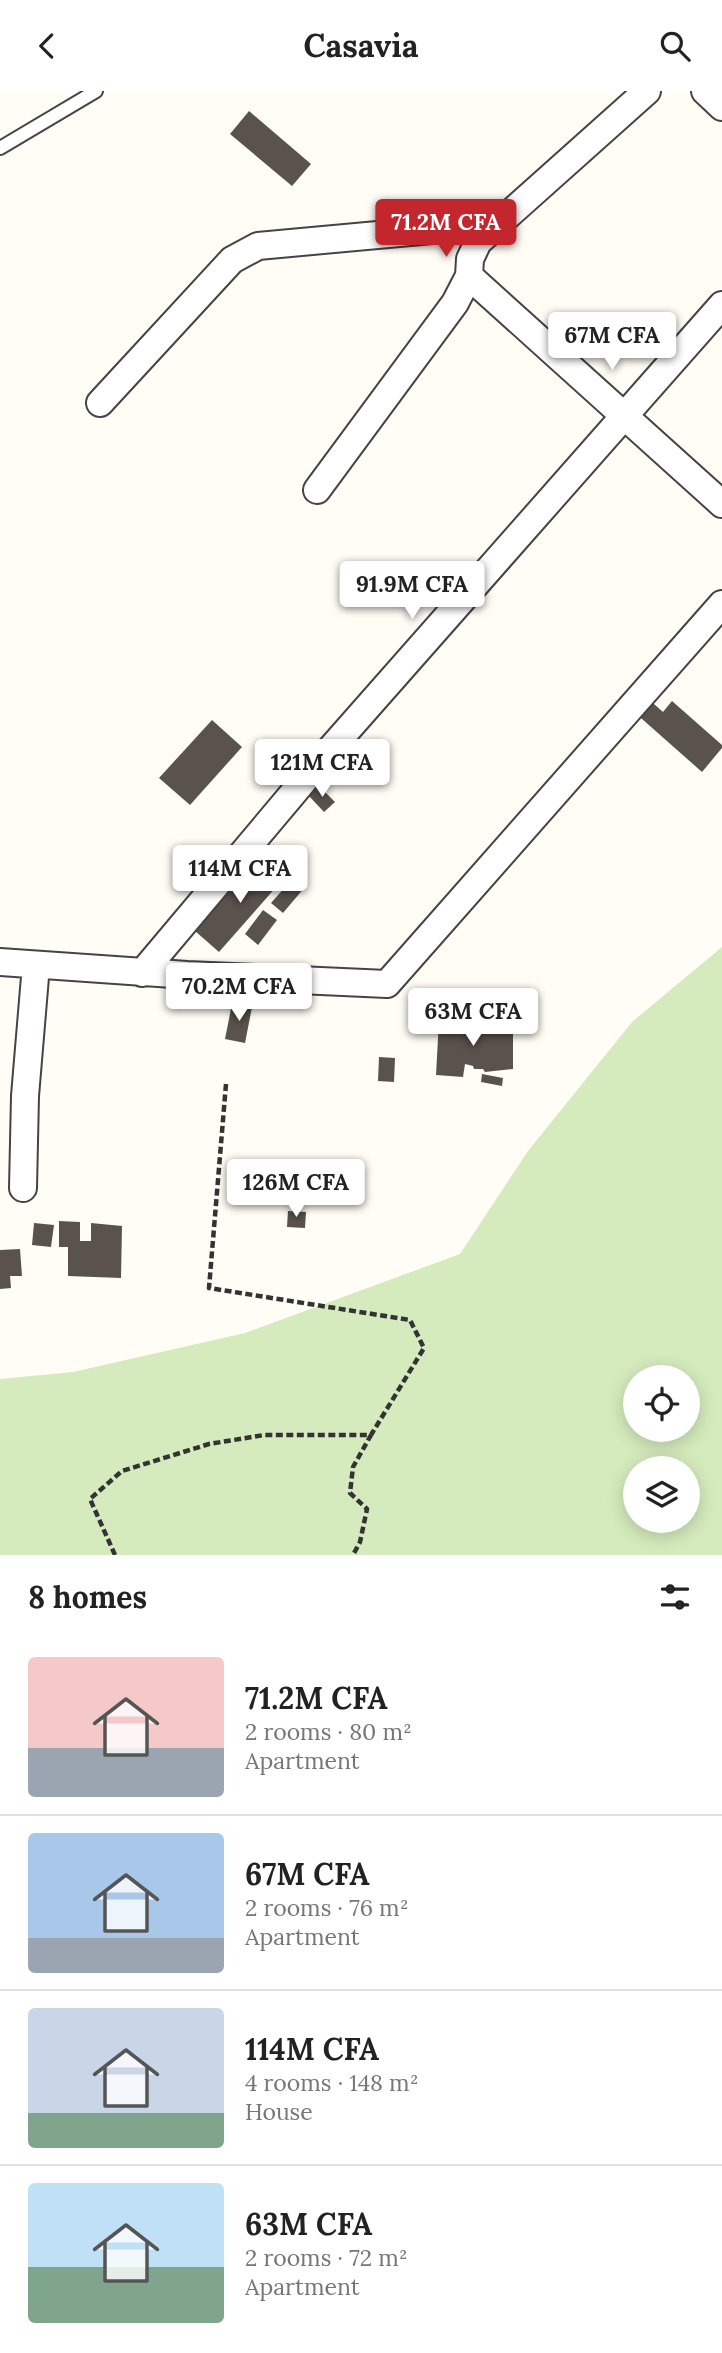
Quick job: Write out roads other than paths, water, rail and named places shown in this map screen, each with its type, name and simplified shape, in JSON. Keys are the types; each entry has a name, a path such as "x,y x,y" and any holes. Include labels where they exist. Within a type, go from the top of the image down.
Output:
{"street":[{"path":"317,490 439,327 469,276 470,259 478,243 647,91"},
{"path":"705,91 722,107"},
{"path":"100,403 232,260 258,246 443,229 506,216"},
{"path":"469,276 722,504"},
{"path":"142,973 327,753 722,305"},
{"path":"0,962 142,973 387,984 722,604"},
{"path":"23,1188 25,1096 36,965"}],"lane":[{"path":"0,148 96,91"}]}
